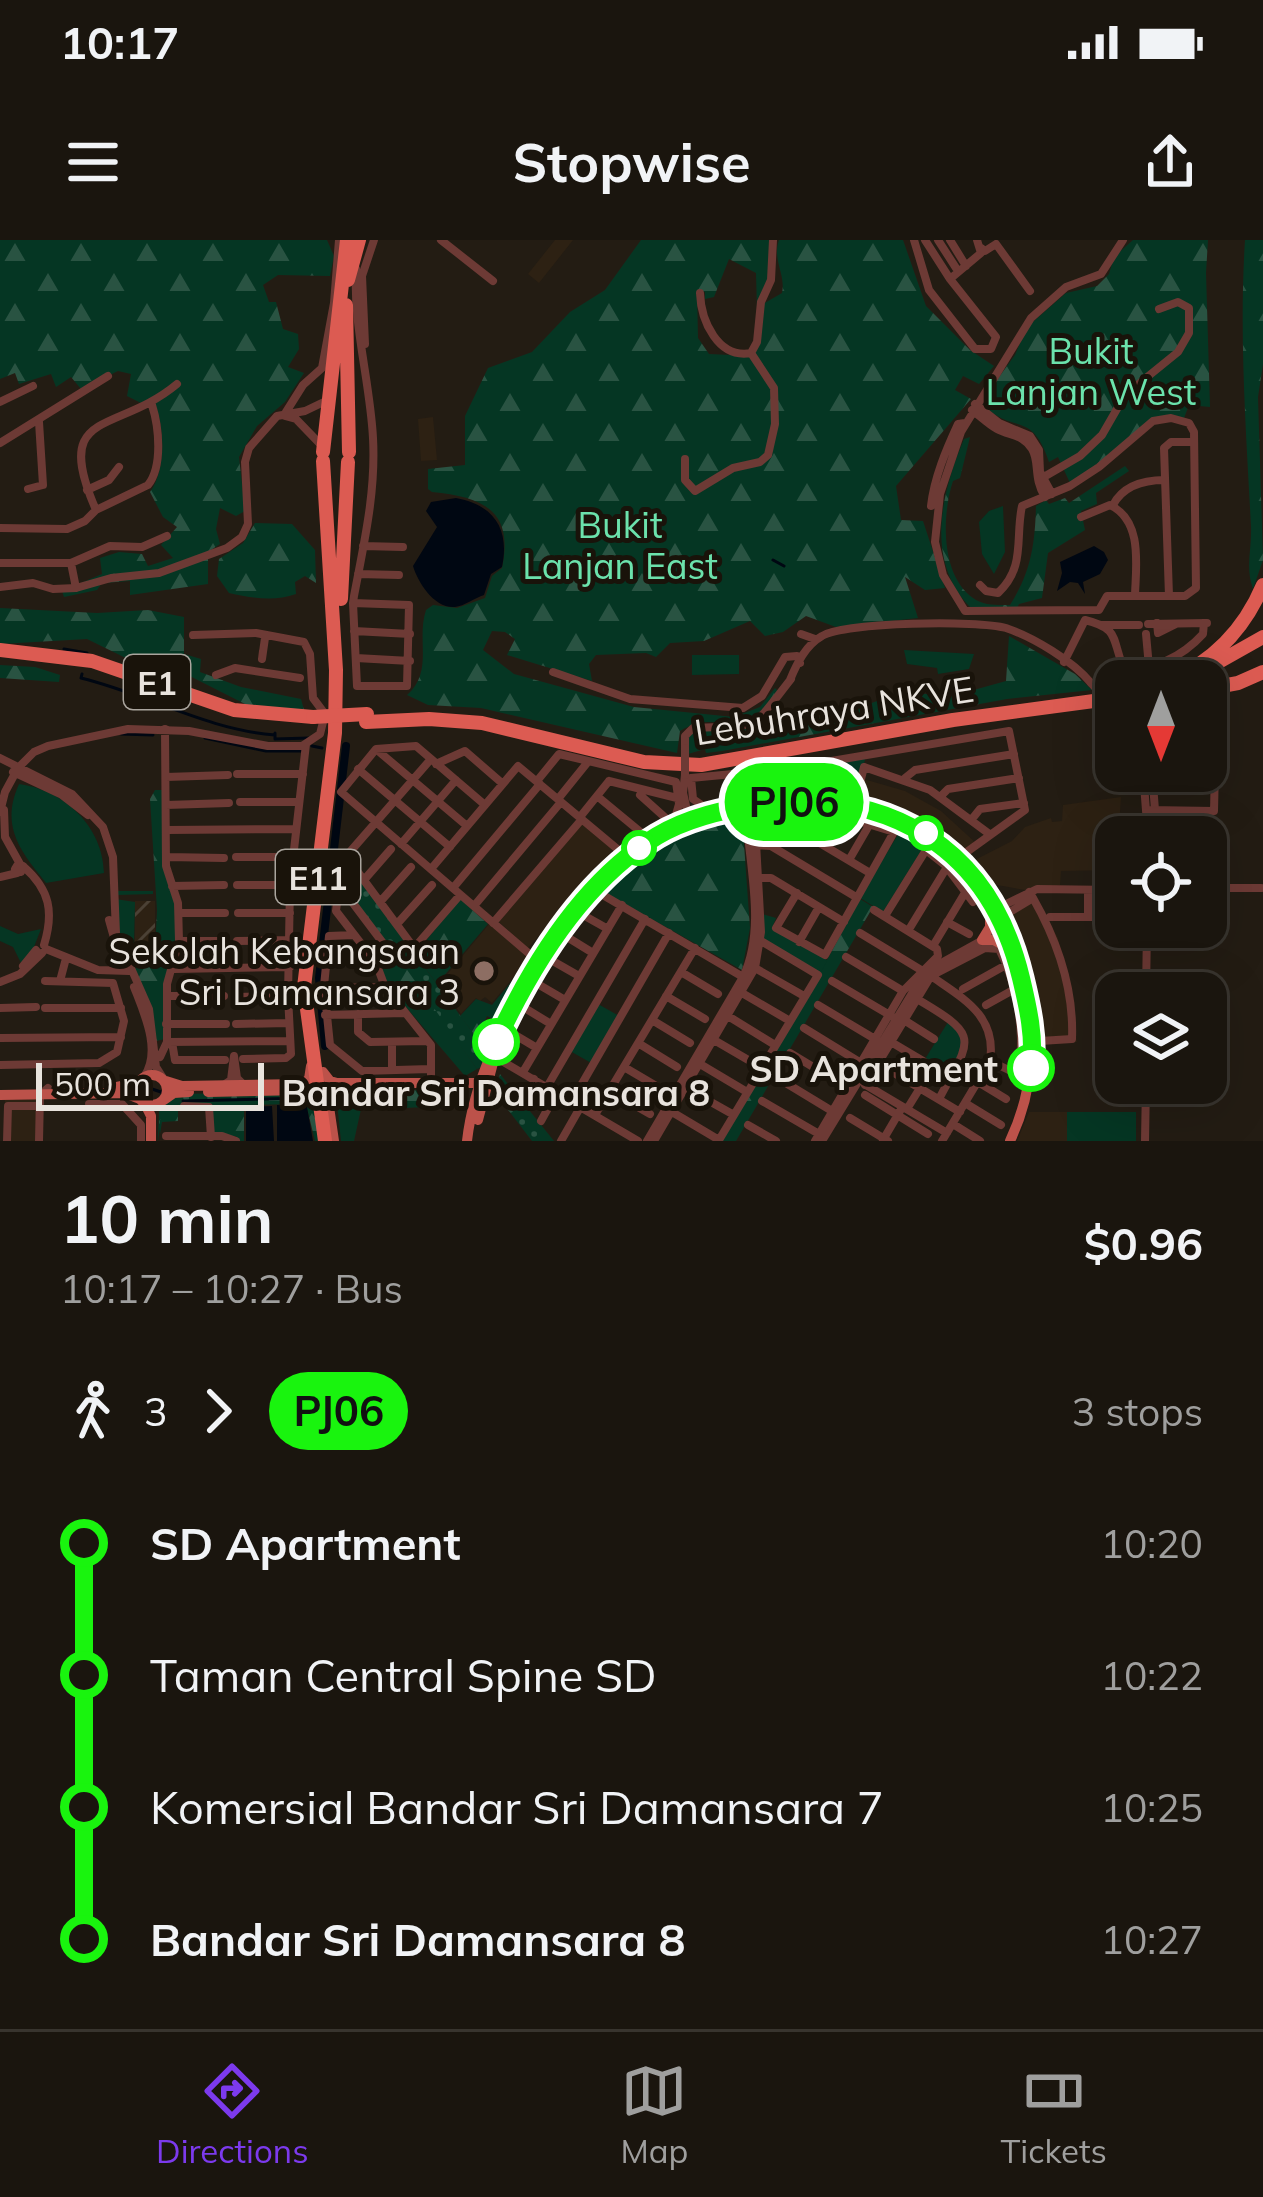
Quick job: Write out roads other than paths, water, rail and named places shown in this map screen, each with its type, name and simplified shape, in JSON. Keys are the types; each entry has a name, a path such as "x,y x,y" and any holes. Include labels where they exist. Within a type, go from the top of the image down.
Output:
{"highway":[{"name":"E11","path":"330,1141 313,1031 312,973 343,716 340,607 351,241"},
{"name":"E11","path":"330,1141 311,1053 304,987 335,733 323,454 351,241"},
{"path":"1206,660 1248,616 1263,585"},
{"path":"1223,660 1263,640"},
{"path":"1227,662 1263,640"},
{"name":"Lebuhraya NKVE","path":"0,654 90,668 252,722 312,708 367,718 482,723 644,762 700,765 1095,698"},
{"path":"1227,685 1262,672"},
{"path":"313,1031 323,1072"}],"main road":[{"path":"471,1141 491,1060 545,961 593,887 624,854 688,814 841,805 934,838 956,860 993,913 1028,1041 1019,1104 1007,1141"},
{"path":"471,1141 474,1085 596,891 688,814 750,810"},
{"path":"747,827 750,810"},
{"path":"747,827 741,818 750,810"},
{"path":"892,822 944,855 993,913 1037,1041 1024,1106 1007,1141"},
{"path":"975,937 990,927 993,913"},
{"path":"975,937 1004,946"},
{"path":"535,983 562,940"},
{"path":"0,1093 125,1093 162,1102 178,1092 306,1082 311,1053"},
{"path":"323,1072 332,1082 474,1085"},
{"path":"323,1072 323,1101"},
{"path":"43,1096 127,1087 152,1074 182,1086 309,1090 323,1101"},
{"path":"323,1101 341,1089 430,1076 474,1085"},
{"path":"142,1079 137,1091 158,1139"},
{"path":"158,1139 162,1102 168,1091 164,1080"},
{"path":"474,1085 477,1124"}],"street":[{"path":"441,240 493,281"},
{"path":"752,352 758,342 761,302 771,280 773,240"},
{"path":"914,240 934,299 976,349 991,349 996,337 925,240"},
{"path":"938,240 961,267"},
{"path":"950,240 961,267"},
{"path":"980,585 990,592 1004,589 1020,553 1020,508 1099,467 1153,421 1185,421 1193,428 1198,585 1189,596 1105,596 1099,610 963,610 936,554 934,507 974,407 1038,310 1066,287 1101,274 1123,240"},
{"path":"351,241 373,437 373,488 353,603 357,686 408,684 410,605 353,603"},
{"path":"0,587 33,583 53,589 76,588 111,578 159,573 227,548 242,537 248,524 247,452 322,368 351,241"},
{"path":"950,279 981,254 977,244"},
{"path":"977,244 985,251 996,244 1030,291"},
{"path":"700,293 703,316 718,342 736,354 752,352"},
{"path":"1039,474 1080,456 1102,435 1125,395 1175,356 1189,333 1189,308 1178,302 1159,309"},
{"path":"685,460 685,480 694,491 733,468 760,462 768,455 775,424 774,388 752,352"},
{"path":"0,443 108,376"},
{"path":"96,510 87,490 80,444 87,434 152,405 177,384"},
{"path":"0,402 33,386"},
{"path":"281,414 305,411 329,400"},
{"path":"0,528 67,529 134,494 154,478 157,442 152,405"},
{"path":"974,407 1026,432 1039,450 1039,474 1048,496"},
{"path":"281,414 296,419 323,454"},
{"path":"28,489 43,484 39,422"},
{"path":"1168,596 1165,446 1194,442"},
{"path":"87,490 109,480 119,467"},
{"path":"1081,517 1113,506 1141,482 1165,480"},
{"path":"919,506 934,507"},
{"path":"1113,506 1120,510 1136,541 1135,595"},
{"path":"0,563 71,562 110,546 142,547 167,536"},
{"path":"364,546 403,547"},
{"path":"71,562 76,588"},
{"path":"358,574 399,575"},
{"path":"1064,662 1082,622 1148,626 1158,633 1178,623 1207,623 1189,649 1165,660"},
{"path":"688,814 686,734 693,728 745,728 758,721 827,632 977,624 1006,628 1095,686"},
{"path":"1101,625 1117,638 1121,660"},
{"path":"1148,626 1149,660"},
{"path":"355,631 410,634"},
{"path":"0,812 17,770 41,748 112,732 165,729 262,746 303,745 324,728 325,712 312,708 310,654 304,642 256,633 193,634"},
{"path":"801,634 804,656"},
{"path":"261,673 265,638"},
{"path":"553,672 623,697 746,711 766,697 787,661 804,656"},
{"path":"356,658 410,661"},
{"path":"216,675 235,668 300,678"},
{"path":"165,729 167,857 179,913 166,1024 175,1060 288,1058 290,885 303,745"},
{"path":"687,778 761,773 1006,731 1025,810 956,860 908,931"},
{"path":"485,805 416,746 376,749 341,793 508,935 545,961 579,976"},
{"path":"376,749 467,826"},
{"path":"354,935 328,936 324,988 332,1047 362,1072 392,1070 430,1076 431,1046 385,987 373,960 336,911 342,861 434,762 465,751 503,784"},
{"path":"346,856 414,948 559,754 676,782 688,814"},
{"path":"841,805 857,795 870,754"},
{"path":"905,778 914,770 1014,754"},
{"path":"826,846 840,820 834,761"},
{"path":"474,906 588,762"},
{"path":"603,765 609,781 688,814"},
{"path":"431,869 518,766 624,854 644,834 672,823 640,795"},
{"path":"864,766 905,778 941,796 988,833"},
{"path":"358,769 450,847"},
{"path":"17,770 70,799 101,828 108,858 110,932 150,1040 150,1067 142,1079"},
{"path":"17,770 3,822 19,868"},
{"path":"166,777 303,774"},
{"path":"687,778 693,800 706,808 773,796 841,805 871,823 892,822 894,835 824,956 777,929 797,893"},
{"path":"941,796 948,789 1019,778"},
{"path":"401,844 456,780"},
{"path":"493,923 609,781"},
{"path":"1150,792 1152,810"},
{"path":"1151,816 1153,792"},
{"path":"1152,810 1214,811 1215,792"},
{"path":"857,795 921,819 956,860 973,902"},
{"path":"597,796 644,834"},
{"path":"240,802 299,802"},
{"path":"972,819 980,808 1024,802"},
{"path":"166,805 229,803"},
{"path":"651,1139 754,944 759,878 750,810"},
{"path":"750,810 870,873"},
{"path":"849,860 871,823"},
{"path":"651,1139 672,1112 755,968 761,940 747,827"},
{"path":"167,830 295,829"},
{"path":"0,830 19,868 38,881 50,903 42,949 20,974 0,980"},
{"path":"756,845 771,846 856,897"},
{"path":"364,880 391,849"},
{"path":"885,916 926,850 956,860"},
{"path":"167,857 224,858"},
{"path":"236,857 293,857"},
{"path":"380,902 411,867"},
{"path":"1,877 19,868"},
{"path":"759,878 771,878 844,922"},
{"path":"339,884 389,951"},
{"path":"172,886 224,885"},
{"path":"237,885 290,885"},
{"path":"397,925 432,885"},
{"path":"1227,891 1261,888"},
{"path":"1088,890 1088,917"},
{"path":"993,913 1031,895 1095,890"},
{"path":"596,891 741,975"},
{"path":"863,1087 896,1018 937,958 935,947 966,891"},
{"path":"1031,895 1057,940 1074,1037 1037,1041 1035,994 1024,954 1005,915 1031,895"},
{"path":"524,1070 622,905"},
{"path":"799,942 819,907"},
{"path":"757,910 782,917"},
{"path":"874,910 935,947"},
{"path":"179,913 225,913"},
{"path":"238,914 290,913"},
{"path":"583,914 608,928"},
{"path":"1050,916 1095,917"},
{"path":"547,1087 645,919"},
{"path":"947,922 975,937"},
{"path":"818,1139 863,1087 891,1042 903,991 975,937 999,931"},
{"path":"561,1141 576,1104 669,933"},
{"path":"860,933 983,1016 990,1033 990,1061 947,1133"},
{"path":"237,940 290,940"},
{"path":"562,940 593,953"},
{"path":"672,1112 719,1140 818,973 761,940"},
{"path":"179,941 225,941"},
{"path":"925,973 1004,946"},
{"path":"990,1061 1017,1075 1021,1040 1013,990 999,949 1004,946"},
{"path":"595,1115 695,948"},
{"path":"42,949 93,968 126,972"},
{"path":"42,949 76,967 126,972"},
{"path":"846,957 903,991"},
{"path":"326,960 373,960"},
{"path":"63,981 64,962"},
{"path":"963,989 1006,965"},
{"path":"63,981 76,967"},
{"path":"174,969 290,968"},
{"path":"755,968 804,996"},
{"path":"126,972 149,1009 156,1067 164,1080"},
{"path":"681,972 718,994"},
{"path":"818,1139 875,1039 917,999 925,973"},
{"path":"0,1065 99,1064 115,1055 124,1021 113,983 45,981"},
{"path":"832,981 934,1040"},
{"path":"535,983 566,1000"},
{"path":"324,988 385,987"},
{"path":"986,1005 1013,990"},
{"path":"742,993 790,1021"},
{"path":"167,996 224,996"},
{"path":"236,997 288,996"},
{"path":"666,996 704,1019"},
{"path":"917,999 955,1021 964,1034 964,1052 938,1100"},
{"path":"818,1005 875,1039"},
{"path":"523,1007 551,1024"},
{"path":"0,1008 121,1008"},
{"path":"326,1015 405,1013"},
{"path":"358,1014 358,1032 370,1042 427,1041"},
{"path":"728,1016 776,1045"},
{"path":"652,1020 691,1043"},
{"path":"166,1024 288,1024"},
{"path":"804,1028 861,1063"},
{"path":"510,1033 537,1048"},
{"path":"0,1037 121,1036"},
{"path":"714,1040 762,1068"},
{"path":"224,1084 232,1080 234,1041"},
{"path":"182,1086 161,1069 160,1049 169,1042 288,1041"},
{"path":"392,1042 392,1070"},
{"path":"891,1042 950,1077"},
{"path":"638,1043 677,1066"},
{"path":"790,1053 847,1087"},
{"path":"491,1060 524,1070 595,1115 651,1139"},
{"path":"234,1062 242,1088"},
{"path":"878,1063 938,1100 1001,1125"},
{"path":"700,1064 748,1092"},
{"path":"624,1067 663,1090"},
{"path":"776,1077 832,1111"},
{"path":"523,1097 534,1079"},
{"path":"978,1082 1006,1099"},
{"path":"863,1087 947,1133 980,1141"},
{"path":"686,1088 734,1115"},
{"path":"850,1118 884,1140 920,1088"},
{"path":"610,1091 650,1114"},
{"path":"541,1121 557,1093"},
{"path":"8,1141 7,1108 43,1096 39,1141"},
{"path":"141,1100 92,1099 89,1104 122,1104 141,1125 141,1141"},
{"path":"762,1101 818,1139"},
{"path":"1145,1141 1146,1104"},
{"path":"184,1106 209,1107 211,1136"},
{"path":"902,1110 928,1134"},
{"path":"748,1124 776,1141"},
{"path":"158,1139 211,1136 236,1141"}],"waterway":[{"path":"773,560 784,566"},
{"path":"64,649 87,653"},
{"path":"82,674 81,678 201,719 275,735"},
{"path":"275,733 275,739 309,738"},
{"path":"121,734 153,735"},
{"path":"205,738 266,751 301,751"},
{"path":"312,746 322,748"},
{"path":"325,1046 319,978 346,746"},
{"path":"143,1086 164,1093"},
{"path":"183,1101 307,1098"}],"place":[{"name":"Sekolah Kebangsaan Sri Damansara 3","path":"484,971"},
{"name":"Bandar Sri Damansara 8","path":"496,1042"},
{"name":"SD Apartment","path":"1031,1068"}],"park label":[{"name":"Bukit Lanjan West","path":"1091,370"},
{"name":"Bukit Lanjan East","path":"620,544"}]}
